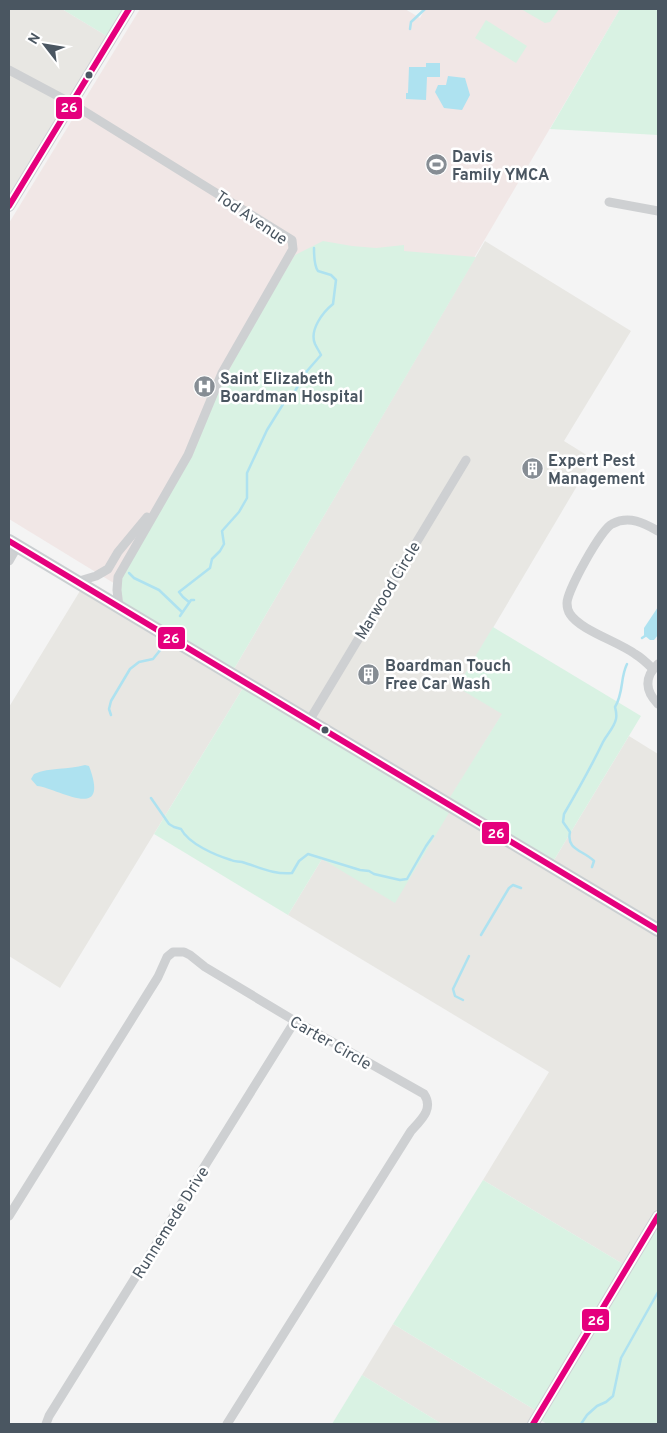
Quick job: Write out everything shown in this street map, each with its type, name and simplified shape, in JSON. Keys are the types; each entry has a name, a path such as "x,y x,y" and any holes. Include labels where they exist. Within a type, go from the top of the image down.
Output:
{"main road":[{"path":"9,206 128,9"},
{"path":"13,544 658,930"},
{"path":"533,1424 658,1216"}],"street":[{"name":"Tod Avenue","path":"9,70 71,103 292,240 293,249 222,373 188,455 118,577 116,590 119,607"},
{"path":"609,202 658,211"},
{"name":"Marwood Circle","path":"309,720 466,460"},
{"name":"Tod Avenue","path":"76,582 96,576 108,569 135,530 158,506"},
{"path":"658,531 643,522 628,519 610,524 595,545 571,588 567,602 569,613 577,622 655,666 647,681 650,696 658,704"},
{"path":"9,561 13,544"},
{"name":"Carter Circle","path":"9,1216 153,985 170,953 176,951 190,955 205,967 295,1021 420,1092 427,1100 428,1109 423,1118 407,1136 228,1424"},
{"name":"Runnemede Drive","path":"46,1424 49,1416 295,1021"}],"shaded area":[{"path":"9,9 62,9 110,38 9,206"},
{"name":"Saint Elizabeth Boardman Hospital","path":"140,9 405,9 420,18 425,9 620,9 241,655 125,590 9,519 9,223"},
{"path":"485,241 631,331 564,441 593,459 458,687 503,713 447,803 246,683 60,988 9,956 9,707 83,586 231,674"},
{"path":"629,736 658,754 658,1216 628,1267 483,1180 549,1072 288,915 322,859 453,806 551,865"},
{"path":"393,1324 540,1413 533,1424 442,1424 362,1375"}],"green space":[{"path":"62,9 129,9 110,38"},
{"path":"521,9 559,9 550,22 545,23"},
{"path":"620,9 658,9 658,135 550,129"},
{"path":"486,20 527,46 516,63 475,38"},
{"path":"323,241 376,248 404,245 404,251 476,257 231,674 119,607 121,577 193,454 213,404 245,337 295,255"},
{"path":"493,627 641,716 551,865 453,806 395,903 322,859 288,915 154,834 246,683 447,802 502,714 457,687"},
{"path":"483,1180 628,1267 658,1216 658,1424 547,1424 537,1418 540,1413 393,1324"},
{"path":"362,1375 442,1424 332,1424"}],"water":[{"path":"426,63 440,63 440,77 427,77 426,100 406,99 409,67 426,67"},
{"path":"448,76 465,78 470,95 462,110 444,108 435,92 438,85 446,85"},
{"path":"658,607 658,635 654,640 650,640 644,635 644,628"},
{"path":"89,766 94,784 93,794 88,798 79,799 37,786 31,779 34,774 40,772"}],"waterway":[{"path":"410,29 411,22 425,9"},
{"path":"189,602 179,592 210,568 212,559 224,544 222,531 239,512 247,498 247,473 267,430 285,401 295,391 307,371 321,355 315,344 315,327 321,316 333,304 336,280 331,275 318,271 315,263 314,248"},
{"path":"129,573 134,578 159,590 182,612"},
{"path":"180,616 191,600 194,600"},
{"path":"111,715 109,709 111,701 130,669 139,662 153,659 161,649"},
{"path":"592,867 594,861 576,849 571,843 569,838 570,832 563,822 564,814 615,722 615,707 620,696 623,675 627,664"},
{"path":"151,798 169,824 181,829 196,844 232,861 242,862 279,873 292,873 299,861 308,854 374,874 400,880 407,879 433,836"},
{"path":"481,935 509,888 513,885 521,888"},
{"path":"463,1000 455,996 453,989 469,956"},
{"path":"581,1424 597,1406 613,1396 621,1358 658,1292"}],"transit line":[{"name":"26","path":"9,206 129,9"},
{"name":"26","path":"9,541 658,930"},
{"name":"26","path":"533,1424 658,1216"}],"place":[{"name":"Davis Family YMCA","path":"436,165"},
{"name":"Saint Elizabeth Boardman Hospital","path":"204,387"},
{"name":"Expert Pest Management","path":"532,469"},
{"name":"Boardman Touch Free Car Wash","path":"369,674"}]}
